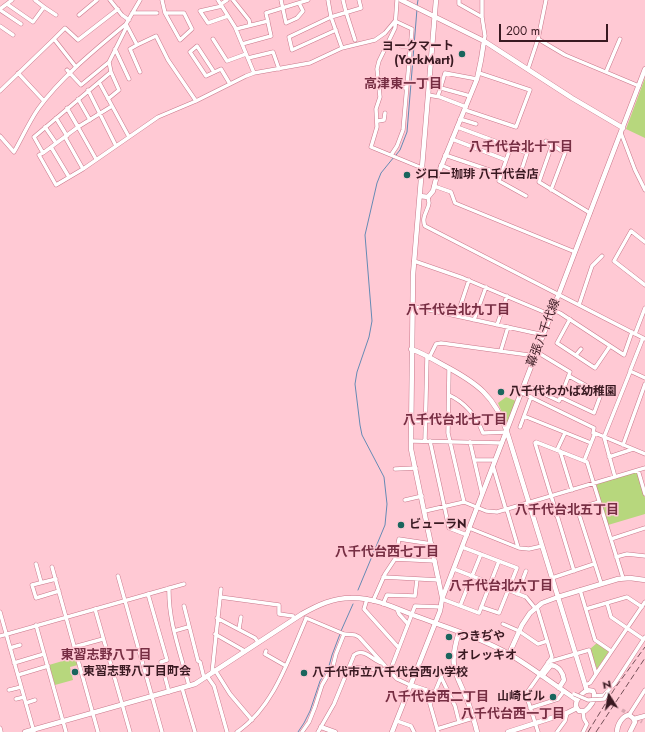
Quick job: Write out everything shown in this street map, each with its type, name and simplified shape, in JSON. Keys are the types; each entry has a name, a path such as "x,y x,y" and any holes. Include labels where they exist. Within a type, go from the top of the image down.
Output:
{"street":[{"path":"12,0 0,9 21,24"},
{"path":"35,0 56,15"},
{"path":"79,15 97,0"},
{"path":"110,0 129,20"},
{"path":"162,0 165,13 180,40 192,29 184,12 165,13"},
{"path":"218,0 236,29 254,73"},
{"path":"227,0 221,5 200,11 208,23 228,16"},
{"path":"233,0 249,20 250,25"},
{"path":"281,0 284,8 286,23 297,18 303,11 299,3"},
{"path":"242,44 271,36 266,13 308,0"},
{"path":"328,0 331,17 342,48"},
{"path":"343,0 355,40"},
{"path":"336,30 292,50 289,37 331,17 360,8 359,0"},
{"path":"397,0 395,28 378,65 377,75 380,97 376,109 378,121 371,147 422,168"},
{"path":"401,0 484,41 623,128"},
{"path":"436,0 411,306 411,441 442,599 479,613 498,561"},
{"path":"459,0 459,4 482,17"},
{"path":"482,0 482,17 485,36 479,73 441,165 433,191 428,197 429,204 424,222 425,226 644,339 604,437 615,477"},
{"path":"528,69 538,39 546,0"},
{"path":"0,136 14,152 37,110 44,101 93,51 126,24 141,1"},
{"path":"7,4 33,22 44,7"},
{"path":"0,91 65,28 78,40 118,9"},
{"path":"132,14 157,13"},
{"path":"236,29 268,21"},
{"path":"392,155 403,130 412,29 395,21"},
{"path":"112,106 78,127 39,155 56,185 83,169 158,117 196,101 254,73 314,62 342,48 375,40 385,33 395,21"},
{"path":"126,24 137,45"},
{"path":"66,70 82,85 109,62 126,28 126,24"},
{"path":"0,26 13,35"},
{"path":"140,72 130,49 156,36 168,60 196,101"},
{"path":"54,39 76,67"},
{"path":"213,39 227,61 246,54"},
{"path":"538,39 565,54 639,86"},
{"path":"606,72 620,39"},
{"path":"214,72 197,46 190,52 206,76 221,69 230,84"},
{"path":"401,46 410,46"},
{"path":"115,49 129,79"},
{"path":"248,58 273,52 278,69"},
{"path":"108,99 119,90 111,72 109,62"},
{"name":"幕張八千代線","path":"392,732 435,623 441,607 442,599 466,535 522,393 645,69"},
{"path":"43,153 34,137 111,72"},
{"path":"438,96 445,73 477,79"},
{"path":"428,95 438,96 516,127 530,90 479,73"},
{"path":"18,74 44,101"},
{"path":"99,82 129,137"},
{"path":"378,85 406,88"},
{"path":"441,88 470,96"},
{"path":"88,90 116,146"},
{"path":"78,99 90,120"},
{"path":"67,108 96,159"},
{"path":"378,121 384,120 385,113"},
{"path":"56,118 83,169"},
{"path":"460,119 476,124"},
{"path":"45,127 56,143"},
{"path":"457,127 527,153 519,178 503,169"},
{"path":"621,133 635,170 645,190"},
{"path":"452,140 506,160"},
{"path":"546,141 565,153 551,190"},
{"path":"552,145 539,182 590,213"},
{"path":"511,146 500,182 526,196"},
{"path":"51,147 69,177"},
{"path":"445,155 492,171"},
{"path":"441,165 464,175"},
{"path":"434,186 451,192 455,203 505,225 516,227 575,252"},
{"path":"420,196 428,197"},
{"path":"645,242 631,231 614,261 645,285"},
{"path":"578,305 592,266 602,256"},
{"path":"414,261 469,280 570,320 624,355 645,308"},
{"path":"457,316 469,280"},
{"path":"474,320 486,287"},
{"path":"497,325 507,296"},
{"path":"411,306 544,335"},
{"path":"570,320 557,343 595,368 610,346"},
{"path":"501,350 508,327"},
{"path":"466,535 449,528 445,506 428,441 426,421 428,357 436,344 441,343 536,354 570,372 560,398"},
{"path":"412,349 474,383 490,397 498,410 507,432 587,691"},
{"path":"576,355 581,349"},
{"path":"449,368 448,421 450,442 464,502"},
{"path":"630,372 645,378"},
{"path":"525,385 559,400 560,398 594,414 601,394 569,376"},
{"path":"623,445 645,384"},
{"path":"522,393 594,428 591,443 584,461"},
{"path":"448,395 466,406 477,421 483,433 507,432"},
{"path":"520,427 531,397"},
{"path":"524,416 591,443"},
{"path":"411,421 477,421"},
{"path":"565,433 559,451 572,490"},
{"path":"594,433 644,454 645,448"},
{"path":"411,441 502,443"},
{"path":"470,442 482,495"},
{"path":"574,571 556,515 535,443 536,442 587,462 623,578"},
{"path":"609,457 633,449"},
{"path":"474,460 495,460"},
{"path":"493,466 518,547"},
{"path":"395,469 416,468"},
{"path":"425,511 464,502 491,512 506,510 645,468"},
{"path":"638,470 645,494"},
{"path":"405,500 422,496"},
{"path":"556,515 599,502"},
{"path":"577,508 600,583"},
{"path":"469,528 518,547 530,549 542,546"},
{"path":"611,539 645,528"},
{"path":"373,600 383,577 395,559 399,539 432,544"},
{"path":"462,547 516,568 499,613 481,607"},
{"path":"460,606 480,554"},
{"path":"616,557 627,554 645,556"},
{"path":"395,559 435,561"},
{"path":"36,564 41,582"},
{"path":"552,578 594,564"},
{"path":"52,567 98,732"},
{"path":"454,569 526,597 536,608 552,657 541,675"},
{"path":"517,594 526,571"},
{"path":"118,576 162,732"},
{"path":"383,577 439,580"},
{"path":"510,654 526,618 536,608 548,600 600,583 623,578 645,580"},
{"path":"56,579 32,585 36,598 59,591"},
{"path":"383,604 387,595 415,596 417,579"},
{"path":"0,636 184,584"},
{"path":"169,588 168,601 174,631 190,686"},
{"path":"221,589 213,671 252,720"},
{"path":"580,590 595,640 611,651"},
{"path":"148,594 167,660 161,662 169,692"},
{"path":"586,609 627,597 642,606"},
{"path":"220,598 279,605 279,614 293,616 294,619"},
{"path":"25,732 190,686 318,605 327,602 354,598 373,600 487,643 510,654 577,700"},
{"path":"367,599 364,609 398,647"},
{"path":"585,685 590,683 645,602"},
{"path":"595,696 604,695 615,683 644,638 611,617 607,603"},
{"path":"184,606 188,627 198,661 200,662 206,677 214,686 228,732"},
{"path":"388,669 415,606 441,607"},
{"path":"95,609 130,732"},
{"path":"397,609 399,614 408,624"},
{"path":"0,612 33,731"},
{"path":"302,614 306,619 342,634 355,635 359,637 397,679 434,693"},
{"path":"239,630 241,617"},
{"path":"217,618 255,638 258,642"},
{"path":"236,732 249,724 267,702 286,666 306,619"},
{"path":"503,624 519,631 538,644 547,641"},
{"path":"36,626 66,732"},
{"path":"174,631 188,627"},
{"path":"459,632 453,655 454,668 469,705 477,732"},
{"path":"216,634 244,652"},
{"path":"302,732 312,715 322,685 333,666 342,634"},
{"path":"74,647 104,639"},
{"path":"10,648 20,645"},
{"path":"548,662 588,650 596,674"},
{"path":"266,651 265,654 286,666"},
{"path":"318,732 334,704 354,656 360,652 383,664"},
{"path":"14,663 44,654"},
{"path":"538,732 526,694 551,665 560,670 564,680 559,688"},
{"path":"18,675 48,666"},
{"path":"349,667 383,670 388,669"},
{"path":"430,704 444,670 454,668"},
{"path":"441,677 454,706 459,722"},
{"path":"9,690 21,687"},
{"path":"182,688 195,732"},
{"path":"426,690 437,730 473,718"},
{"path":"577,708 577,700 587,691 591,690 595,696"},
{"path":"617,732 618,726 624,717 629,715 645,690"},
{"path":"530,708 558,699 564,691"},
{"path":"574,694 588,700 604,699 608,693"},
{"path":"577,708 579,711 583,711 589,708 595,696"},
{"path":"16,699 24,697"},
{"path":"26,703 35,700"},
{"path":"508,732 567,713 577,708"},
{"path":"583,711 584,719 587,724 583,732"},
{"path":"558,732 567,713"},
{"path":"629,715 634,719"},
{"path":"634,719 645,716"},
{"path":"629,731 635,722 634,719"},
{"path":"397,721 411,726 414,732"},
{"path":"321,727 335,732"},
{"path":"0,728 1,732"}],"green space":[{"path":"645,78 645,138 626,129"},
{"path":"506,397 516,401 508,422 506,422 498,403"},
{"path":"637,472 645,498 645,514 608,525 596,487 598,483"},
{"path":"597,643 609,651 597,669 590,649"},
{"path":"76,657 78,665 70,667 73,680 55,685 49,665"}],"waterway":[{"path":"417,6 418,0"},
{"path":"396,155 400,150 407,132 417,9"},
{"path":"358,590 385,525 387,504 384,477 362,435 355,384 357,372 369,337 372,321 365,235 377,183 381,173 394,157"},
{"path":"341,631 353,604"},
{"path":"298,732 310,711 320,681 329,666 340,634"}],"tunnel":[{"path":"622,710 642,722"}],"railway":[{"path":"588,732 615,688 645,647"},
{"path":"596,732 645,658"}],"place":[{"name":"ヨークマート (YorkMart)","path":"462,54"},
{"name":"ジロー珈琲 八千代台店","path":"407,175"},
{"name":"八千代わかば幼稚園","path":"501,392"},
{"name":"ビューラN","path":"401,525"},
{"name":"つきぢや","path":"449,637"},
{"name":"オレッキオ","path":"449,656"},
{"name":"東習志野八丁目町会","path":"75,672"},
{"name":"八千代市立八千代台西小学校","path":"304,673"},
{"name":"山崎ビル","path":"553,697"}],"district":[{"name":"高津東一丁目","path":"403,85"},
{"name":"八千代台北十丁目","path":"521,148"},
{"name":"八千代台北九丁目","path":"458,311"},
{"name":"八千代台北七丁目","path":"455,421"},
{"name":"八千代台北五丁目","path":"567,511"},
{"name":"八千代台西七丁目","path":"387,553"},
{"name":"八千代台北六丁目","path":"501,587"},
{"name":"東習志野八丁目","path":"106,656"},
{"name":"八千代台西二丁目","path":"437,698"},
{"name":"八千代台西一丁目","path":"513,715"}]}
